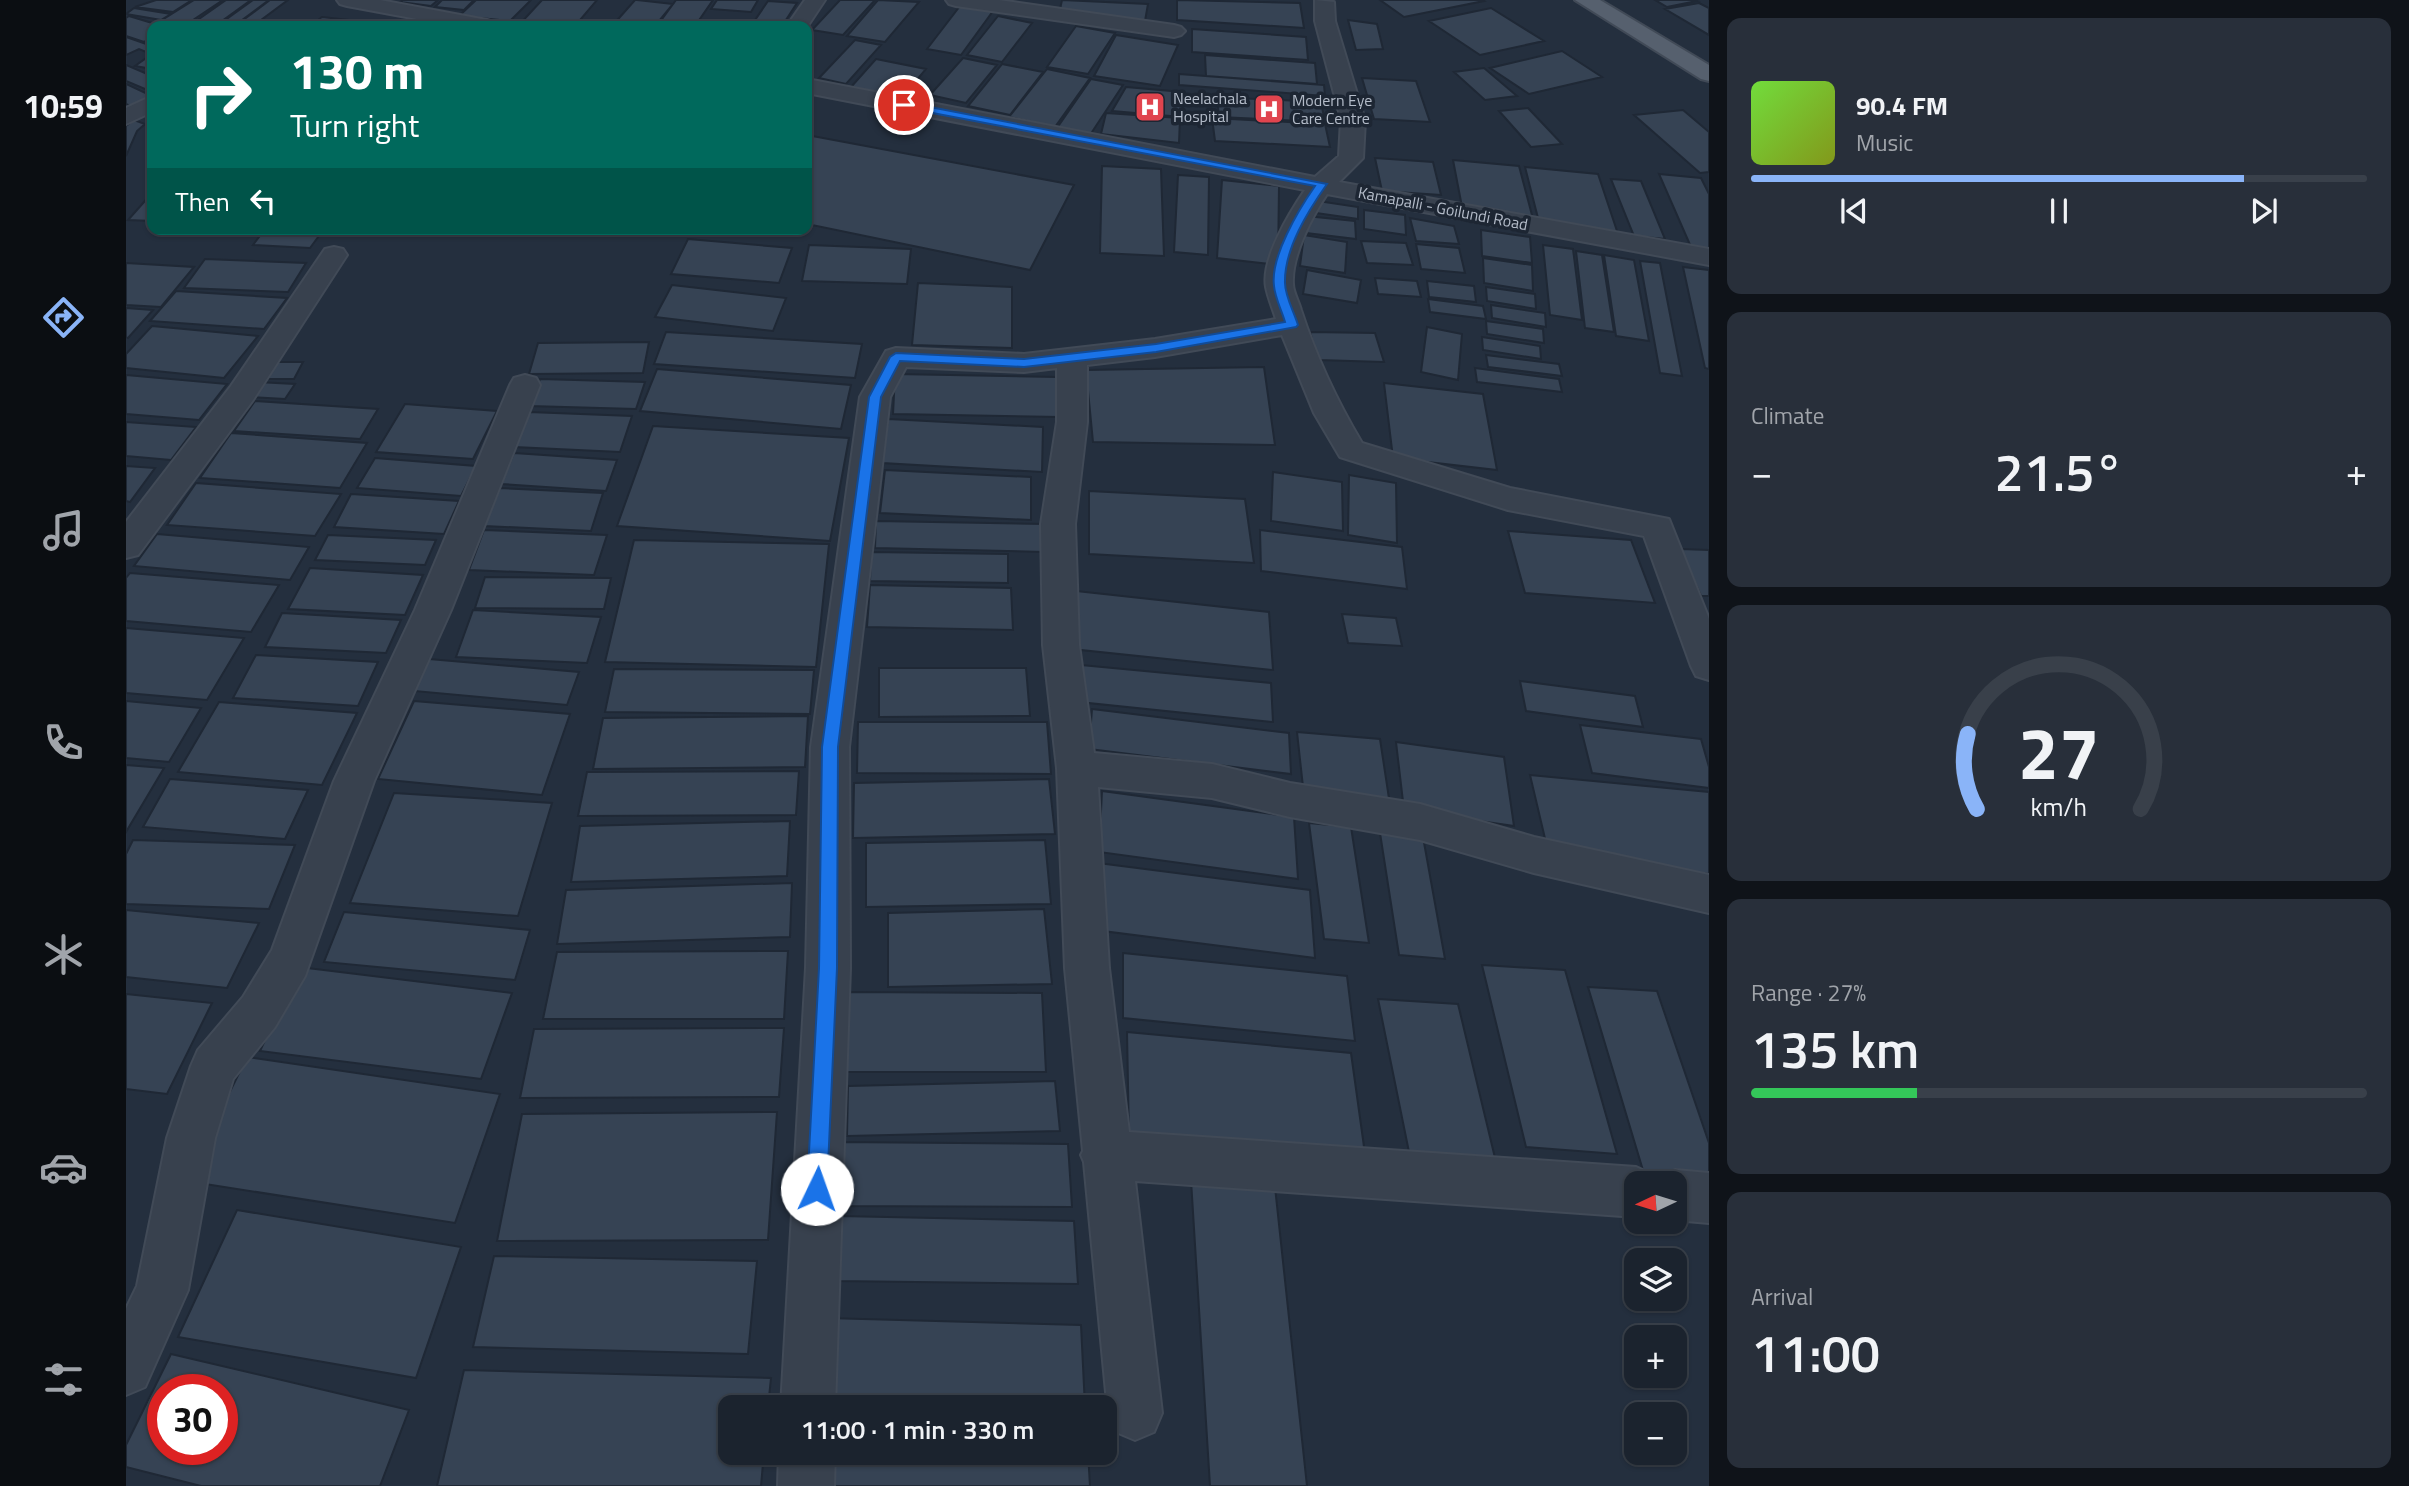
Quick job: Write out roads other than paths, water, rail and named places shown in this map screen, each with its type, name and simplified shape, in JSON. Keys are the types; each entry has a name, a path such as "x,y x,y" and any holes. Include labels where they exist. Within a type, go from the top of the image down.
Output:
{"main road":[{"path":"1585,0 1709,74"},
{"path":"1622,0 1688,37"}],"street":[{"path":"347,0 460,21"},
{"path":"801,21 816,0"},
{"path":"956,0 1174,31"},
{"path":"1324,2 1325,21 1353,120 1351,158 1322,184 1298,218 1279,284 1292,325 1329,413 1351,450 1508,499 1657,527 1709,666"},
{"name":"Kamapalli - Goilundi Road","path":"812,87 1709,257"},
{"path":"126,117 147,106"},
{"path":"126,546 242,393 334,255"},
{"path":"809,1395 828,968 830,747 875,397 896,357 1024,363 1156,348 1292,325"},
{"path":"1072,359 1072,422 1058,524 1061,646 1077,768 1087,968 1105,1155 1135,1413"},
{"path":"126,1368 162,1290 191,1138 214,1066 259,1012 290,961 354,781 433,610 525,384"},
{"path":"1077,768 1212,781 1290,800 1420,822 1534,855 1709,894"},
{"path":"1105,1155 1624,1191"},
{"path":"1687,1196 1709,1198"},
{"path":"806,1486 807,1465"}],"place":[{"name":"Neelachala Hospital","path":"1150,107"},
{"name":"Modern Eye Care Centre","path":"1269,109"}]}
